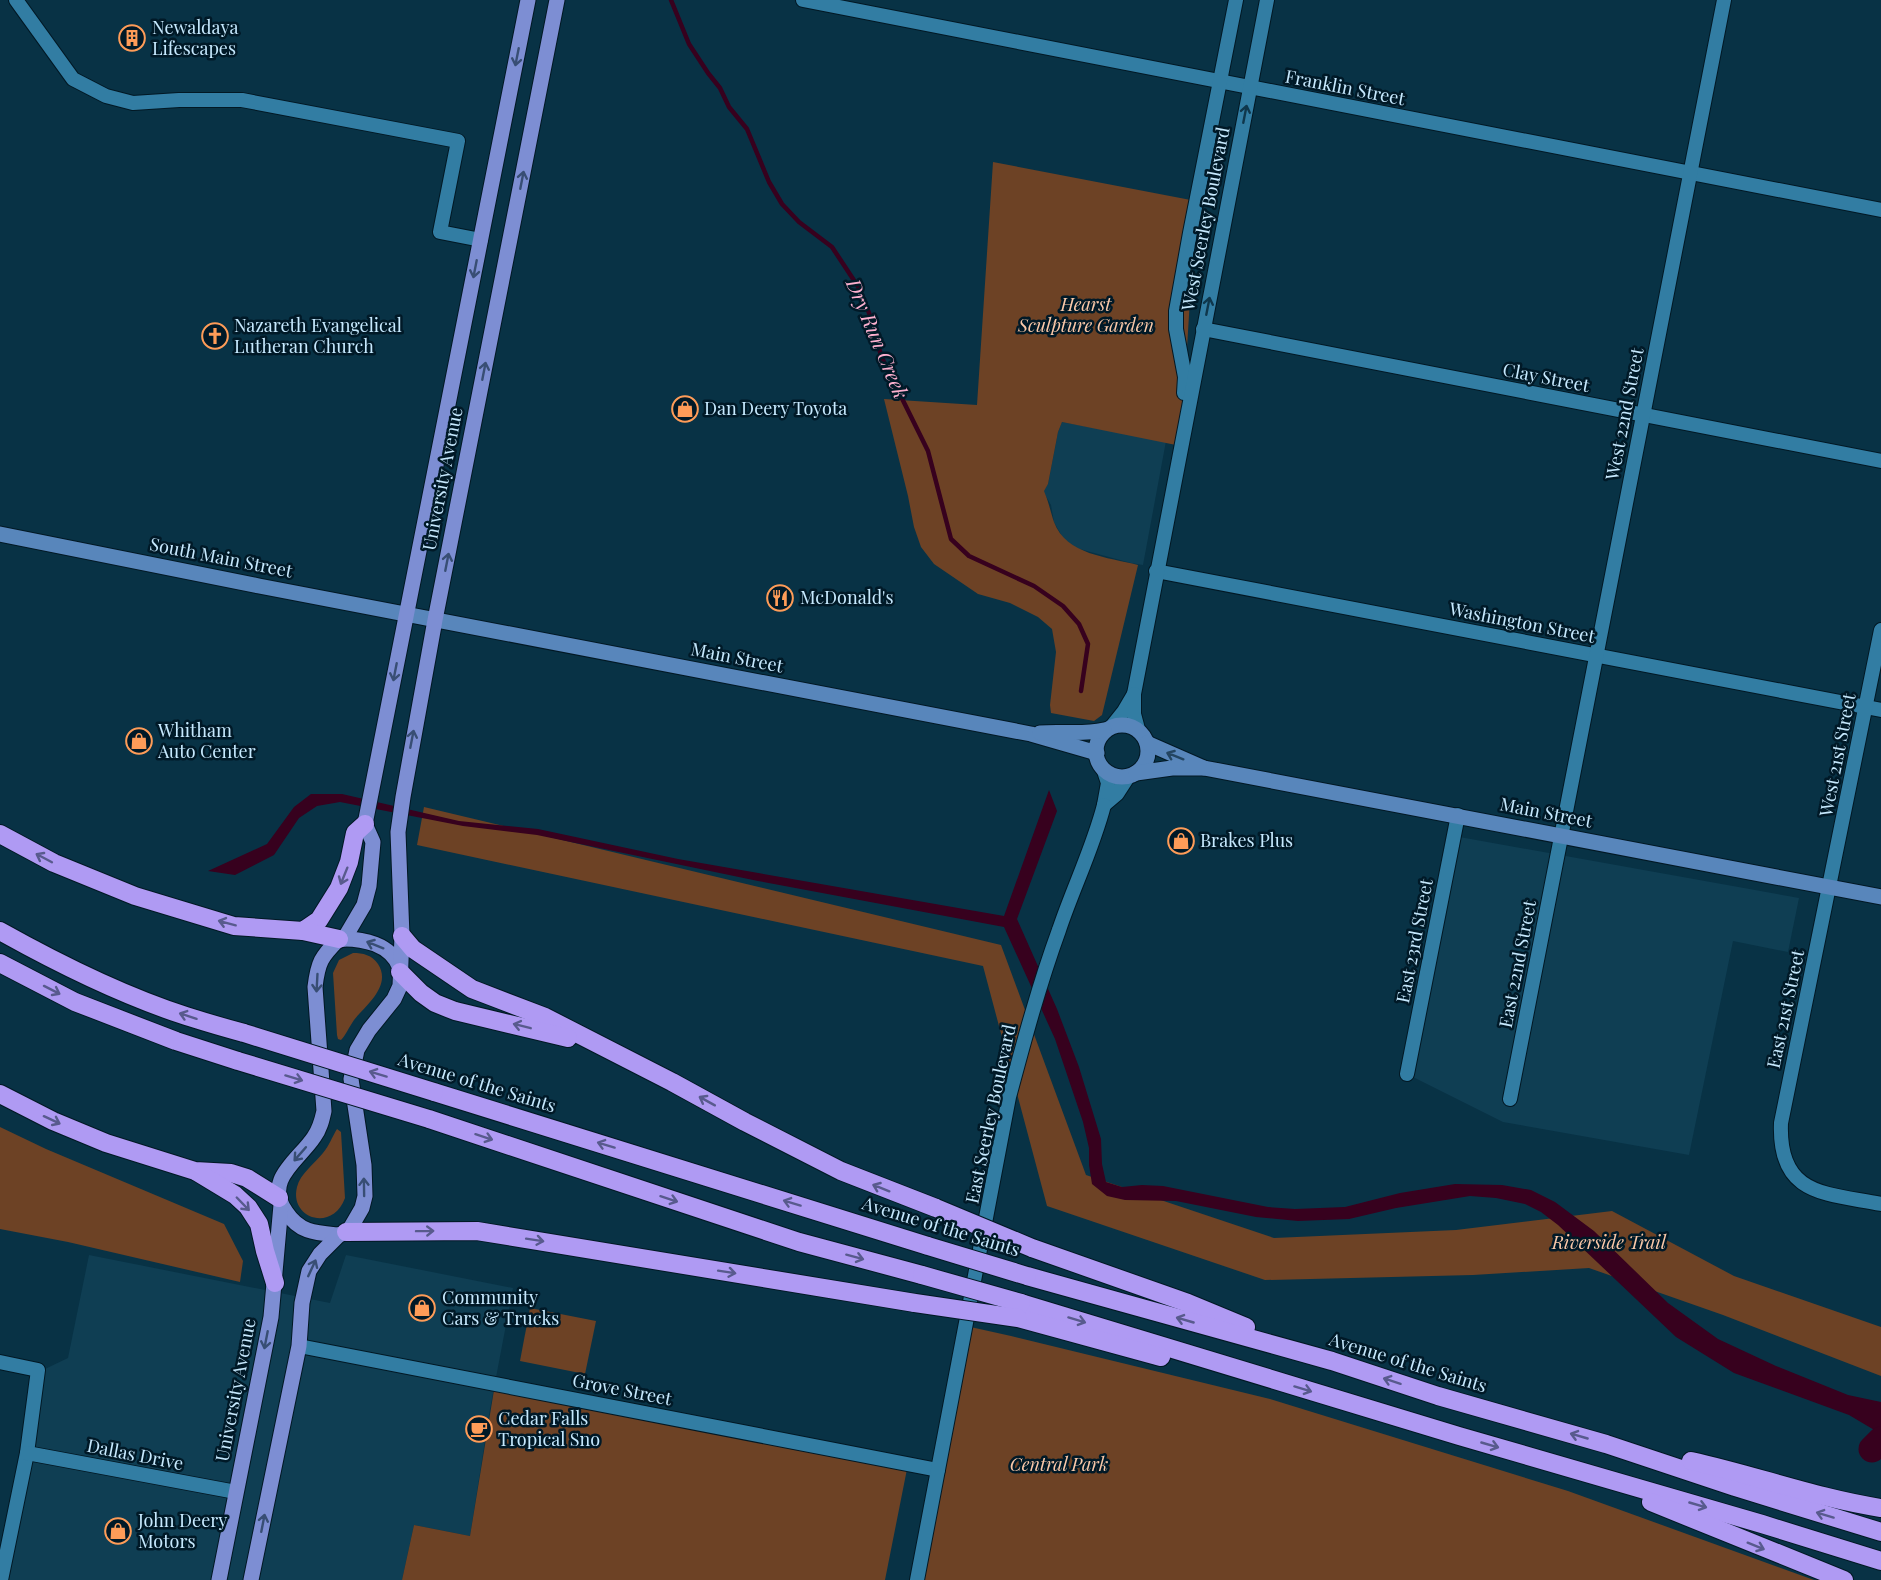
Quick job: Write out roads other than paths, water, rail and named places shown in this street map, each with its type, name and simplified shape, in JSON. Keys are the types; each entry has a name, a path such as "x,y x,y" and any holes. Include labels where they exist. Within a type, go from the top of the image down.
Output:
{"highway":[{"path":"303,931 319,920 339,888 350,862 355,833 365,824"},
{"path":"0,834 54,863 135,896 234,926 303,931 342,939"},
{"name":"Avenue of the Saints","path":"0,931 36,951 126,993 184,1016 1027,1276 1332,1361 1438,1396 1606,1444 1881,1532"},
{"path":"402,936 413,949 472,989 545,1017 841,1171 1032,1248 1188,1303 1332,1361"},
{"path":"0,963 86,1006 176,1041 429,1119 799,1242 922,1275 1145,1354 1272,1379 1762,1524 1881,1562"},
{"path":"400,970 421,993 435,1004 455,1011 517,1024 599,1046"},
{"path":"0,1094 53,1121 106,1143 195,1171 235,1195 259,1224 275,1282"},
{"path":"195,1171 231,1173 247,1178 280,1201"},
{"path":"342,1234 477,1231 915,1303 1020,1311"},
{"path":"1606,1444 1717,1467 1812,1494 1881,1508"},
{"path":"1566,1467 1844,1580"}],"main road":[{"name":"University Avenue","path":"219,1580 271,1317 280,1182 285,1171 314,1137 321,1124 324,1111 315,987 318,967 325,953 342,939 364,904 369,886 373,842 365,824 406,614 414,586 528,0"},
{"name":"University Avenue","path":"251,1580 299,1346 302,1303 309,1271 320,1254 358,1217 365,1196 364,1165 351,1079 357,1050 369,1030 394,999 400,986 402,936 398,832 403,797 435,620 557,0"},
{"name":"South Main Street","path":"0,534 435,620"},
{"name":"Main Street","path":"435,620 1031,734 1096,753"},
{"path":"1121,724 1138,729 1148,743 1149,752 1143,768 1132,775 1120,778 1104,771 1098,763 1096,753 1099,737 1108,728 1121,724"},
{"name":"Main Street","path":"1031,734 1093,733 1108,728"},
{"name":"Main Street","path":"1148,743 1204,768"},
{"name":"Main Street","path":"1132,775 1172,768 1204,768 1881,897"},
{"path":"342,939 374,943 396,958 400,970"},
{"path":"280,1201 292,1221 305,1230 315,1233 342,1234"}],"street":[{"path":"16,0 73,79 106,96 133,103 243,99 458,141 440,232 481,240"},
{"name":"Franklin Street","path":"803,0 1881,210"},
{"name":"West Seerley Boulevard","path":"1181,446 1185,377 1176,329 1176,311 1236,0"},
{"name":"West Seerley Boulevard","path":"1138,729 1134,714 1134,694 1267,0"},
{"name":"West 22nd Street","path":"1560,835 1724,0"},
{"name":"Clay Street","path":"1203,329 1881,461"},
{"name":"Washington Street","path":"1156,572 1881,710"},
{"name":"West 21st Street","path":"1830,887 1881,630"},
{"name":"West Seerley Boulevard","path":"1108,728 1124,711 1134,694"},
{"name":"East Seerley Boulevard","path":"917,1580 1009,1097 1049,956 1088,855 1104,805 1108,783 1104,771"},
{"name":"East Seerley Boulevard","path":"1104,805 1117,794 1132,775"},
{"name":"East 23rd Street","path":"1407,1074 1458,815"},
{"name":"East 22nd Street","path":"1510,1099 1560,835"},
{"name":"East 21st Street","path":"1830,887 1781,1123 1780,1140 1786,1164 1803,1184 1815,1191 1881,1204"},
{"name":"Grove Street","path":"299,1346 938,1470"},
{"path":"0,1362 38,1370 27,1453 1,1580"},
{"name":"Dallas Drive","path":"27,1453 236,1492"}],"waterway":[{"name":"Dry Run Creek","path":"671,0 689,44 720,88 729,107 747,129 769,182 782,204 799,222 832,247 859,288 873,323 881,356 928,451 951,539 969,556 1034,586 1063,606 1079,624 1088,644 1081,691"},
{"path":"1872,1449 1881,1440"}],"place":[{"name":"Newaldaya Lifescapes","path":"132,38"},
{"name":"Nazareth Evangelical Lutheran Church","path":"215,336"},
{"name":"Dan Deery Toyota","path":"685,409"},
{"name":"McDonald's","path":"780,598"},
{"name":"Whitham Auto Center","path":"139,741"},
{"name":"Brakes Plus","path":"1181,841"},
{"name":"Community Cars & Trucks","path":"422,1308"},
{"name":"Cedar Falls Tropical Sno","path":"479,1429"},
{"name":"John Deery Motors","path":"118,1531"}],"park label":[{"name":"Hearst Sculpture Garden","path":"1086,315"},
{"name":"Riverside Trail","path":"1609,1243"},
{"name":"Central Park","path":"1059,1465"}]}
